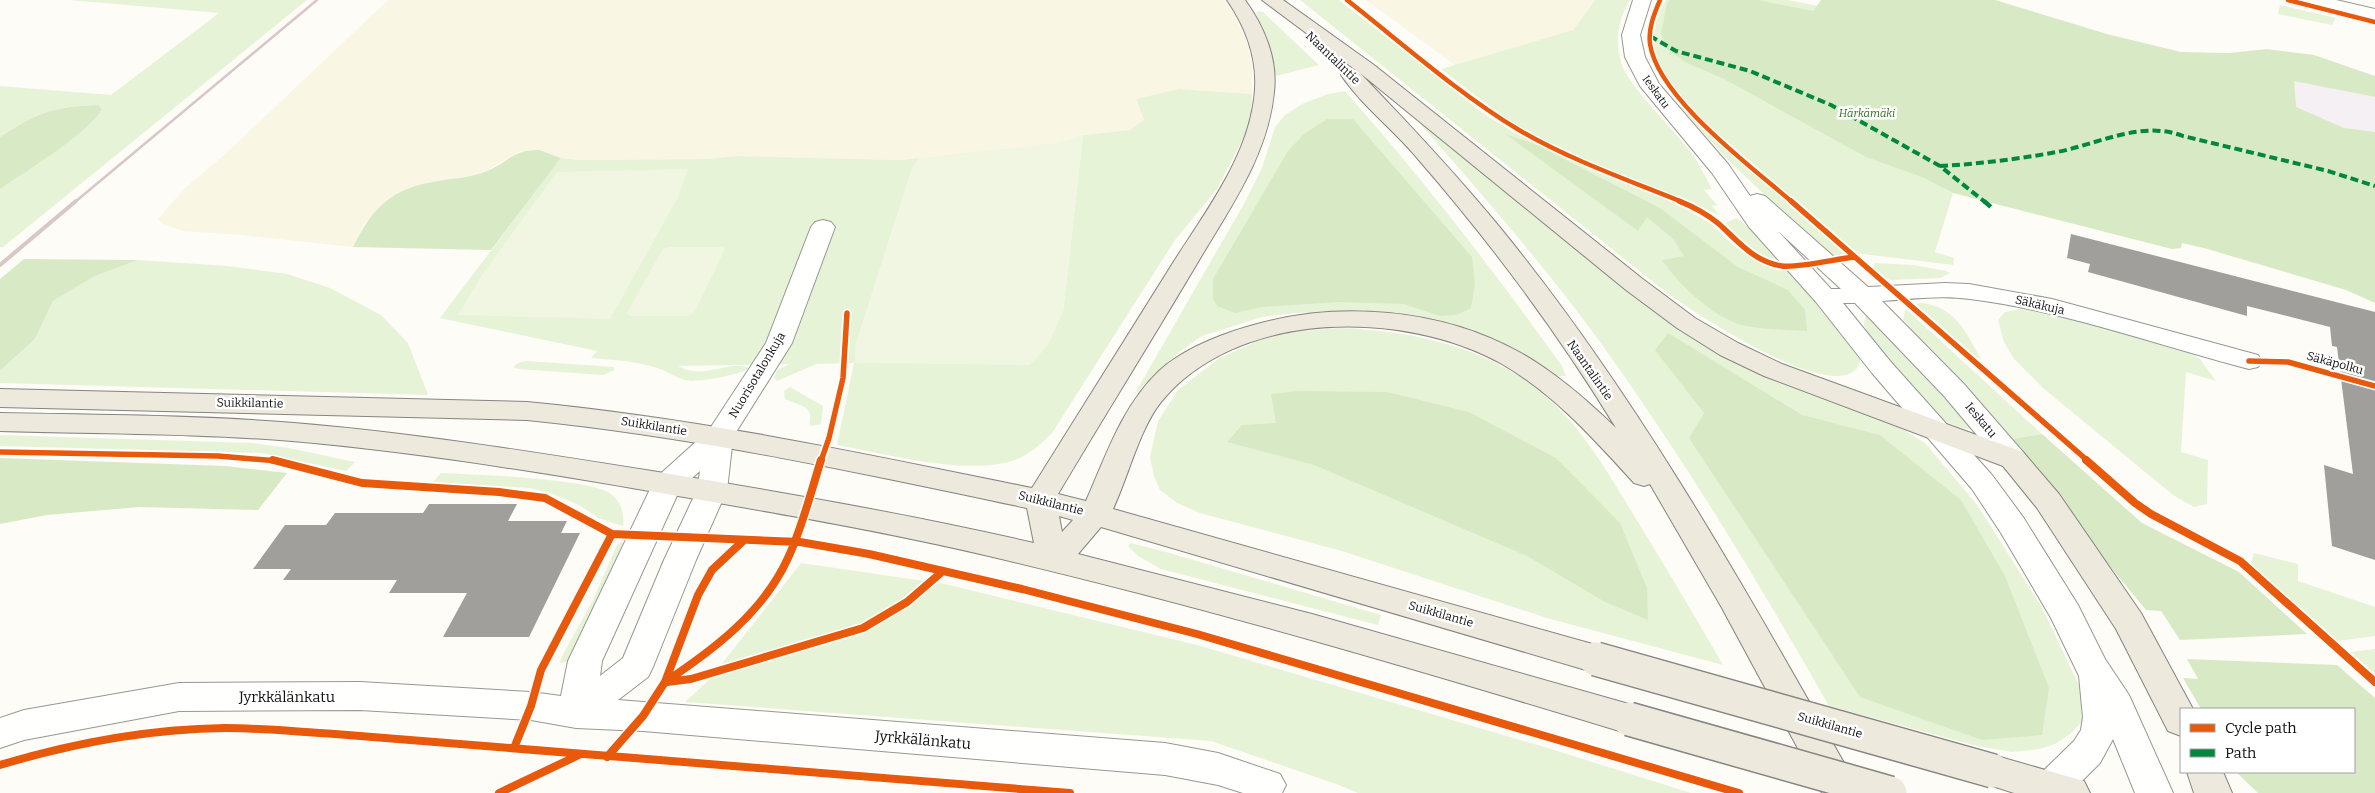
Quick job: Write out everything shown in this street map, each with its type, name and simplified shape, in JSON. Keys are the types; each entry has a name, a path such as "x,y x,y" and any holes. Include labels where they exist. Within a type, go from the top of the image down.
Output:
{"main road":[{"path":"1053,561 1040,500 1220,207 1255,137 1264,102 1264,70 1247,15 1236,0"},
{"path":"1270,0 1368,69 1635,285 1686,322 1729,348 1773,370 2014,459"},
{"name":"Naantalintie","path":"1270,0 1320,44 1372,96 1447,179 1494,237 1611,401 1692,529 1841,793"},
{"path":"1053,561 1094,514 1145,405 1166,380 1188,363 1214,348 1266,328 1298,322 1352,319 1404,323 1461,337 1510,358 1537,374 1600,428 1692,529"},
{"name":"Suikkilantie","path":"0,398 518,410 599,418 720,437 902,470 1040,500 1094,514 1596,659 2061,790"},
{"path":"0,422 248,430 331,436 490,456 712,490 990,545 1171,590 1441,663 1629,719 1890,793"},
{"name":"Ieskatu","path":"2014,459 2048,501 2129,622 2180,719"},
{"path":"2205,773 2213,793"}],"street":[{"name":"Ieskatu","path":"1642,0 1634,18 1631,35 1635,57 1642,74 1670,113 1720,169 1757,222 1825,297 1880,367 1940,432 1982,482 2012,525 2066,614 2092,668 2117,705 2154,793"},
{"path":"2312,0 2375,14"},
{"name":"Ieskatu","path":"1720,169 1862,294 1933,365 2014,459"},
{"name":"Nuorisotalonkuja","path":"720,437 779,343 823,227"},
{"name":"Säkäkuja","path":"1825,297 1944,290 1969,291 2052,307 2249,361"},
{"path":"576,713 585,661 668,484 720,437"},
{"path":"576,713 636,667 680,560 712,490 720,437"},
{"name":"Ieskatu","path":"2061,790 2091,750 2097,736 2101,707 2092,668"},
{"name":"Jyrkkälänkatu","path":"0,733 24,726 179,697 360,696 531,706 576,713 643,716 1166,759 1218,770 1267,785"}],"shaded area":[{"path":"388,0 1225,0 1234,13 1248,45 1252,65 1252,94 1179,89 1136,100 1144,120 1130,130 1083,135 1055,143 902,160 736,156 706,159 579,160 561,158 539,150 520,151 488,170 471,176 426,183 365,222 353,247 182,231 163,224 158,219 184,189 224,155"},
{"path":"1366,0 1595,0 1573,30 1456,66"},
{"path":"2294,80 2375,97 2375,160 2299,144"}],"green space":[{"path":"69,0 307,0 3,247 0,247 0,189 82,131 102,109 98,105 68,107 46,112 0,137 0,86 111,95 219,13"},
{"path":"1300,0 1339,0 1484,114 1513,132 1599,173 1679,205 1711,224 1733,245 1757,262 1790,272 1856,350 1860,360 1859,365 1842,376 1820,374 1792,365 1732,335 1682,303"},
{"path":"1595,0 1630,0 1620,22 1618,38 1619,54 1625,72 1642,96 1693,155 1712,189 1704,190 1717,205 1712,206 1719,215 1584,159 1540,138 1505,118 1441,69 1573,30"},
{"name":"Härkämäki","path":"1666,0 1788,0 1843,11 2294,80 2299,143 1943,188 1953,193 1935,252 1954,258 1953,265 1855,253 1717,132 1686,102 1673,86 1662,71 1656,55 1654,41 1657,20"},
{"name":"Härkämäki","path":"1670,0 1758,0 1813,11 1821,0 1995,0 2107,34 2181,52 2229,53 2267,49 2314,55 2375,76 2375,97 2294,81 2296,107 2344,128 2375,132 2375,303 2346,290 2204,248 2182,243 2181,248 2172,249 1953,193 1922,177 1866,157 1724,79 1685,62 1667,49 1661,34 1667,3"},
{"path":"2280,5 2336,18 2332,25 2278,14"},
{"path":"1259,11 1263,12 1319,65 1276,76 1267,37 1256,13"},
{"path":"1179,89 1252,94 1251,123 1217,189 1175,240 1052,433 1026,455 1003,463 981,466 931,463 837,445 854,363 816,364 777,381 774,378 777,370 790,364 678,366 697,371 734,366 749,368 728,376 690,381 652,366 626,361 591,358 597,351 440,318 561,158 579,160 706,159 736,156 902,160 919,158 912,169 855,347 1063,312 1083,135 1130,130 1144,120 1136,99"},
{"path":"1345,91 1484,260 1562,366 1566,376 1554,376 1427,320 1362,310 1297,313 1262,317 1202,336 1179,352 1134,395 1245,202 1262,168 1275,127 1285,115 1302,104 1328,94"},
{"path":"1676,102 1846,255 1829,256 1726,158"},
{"path":"98,105 102,109 84,130 56,152 0,189 0,137 46,112 68,107"},
{"path":"1327,119 1353,119 1472,257 1475,284 1471,308 1456,315 1440,316 1403,304 1339,302 1262,307 1235,313 1217,306 1213,299 1213,279 1288,151 1304,134"},
{"path":"1421,125 1424,125 1746,365 1802,391 1900,428 1925,443 1978,506 2041,606 2079,685 2086,706 2082,722 2070,734 2055,744 2040,749 2012,752 1977,746 1829,706 1774,611 1688,471 1627,380 1595,335 1532,254"},
{"path":"1505,134 1537,145 1660,208 1738,267 1788,290 1805,310 1807,331 1744,326 1716,313 1686,288 1662,260 1684,256 1673,239 1647,217 1638,231"},
{"path":"1083,135 1063,312 1048,345 1030,365 855,363 855,347 912,169 919,158 1055,143"},
{"path":"530,150 539,150 561,158 491,250 353,247 374,213 401,192 427,183 480,174 517,154"},
{"path":"688,169 678,197 610,319 458,315 484,272 557,172"},
{"path":"1737,218 1754,232 1782,262 1757,252 1725,223"},
{"path":"669,247 722,247 725,249 694,313 687,316 630,316 627,313 663,249"},
{"path":"24,259 138,260 95,276 53,301 35,339 0,371 0,279"},
{"path":"138,260 227,266 287,274 330,288 381,315 408,343 428,395 0,383 0,371 35,339 53,301 95,276"},
{"path":"1875,263 1914,265 1950,273 1940,278 1891,280 1887,279 1873,267"},
{"path":"1921,303 1943,309 1951,315 1964,330 1981,359 1976,357 1916,304"},
{"path":"1906,309 2042,434 2006,440 1903,319"},
{"path":"2020,309 2052,314 2186,351 2200,359 2216,381 2186,372 2181,452 2208,460 2207,504 2194,507 2173,495 2043,388 2014,359 2004,342 1998,320 2005,312"},
{"path":"1866,312 1977,429 1960,427 1934,415 1867,333 1864,325"},
{"path":"1340,328 1401,334 1461,348 1516,374 1540,392 1573,424 1599,460 1723,665 1547,618 1342,551 1200,513 1177,503 1160,490 1154,476 1150,457 1158,421 1178,390 1218,359 1257,341 1290,332"},
{"path":"1668,333 1802,415 1880,435 1961,500 2005,576 2049,688 2042,735 1982,740 1860,697 1689,438 1704,413 1655,350"},
{"path":"520,362 614,367 614,370 603,375 518,369 513,367"},
{"path":"790,387 823,406 821,424 811,426 809,411 785,399 784,391"},
{"path":"1299,391 1387,392 1469,412 1556,458 1620,523 1647,588 1648,620 1605,602 1527,556 1314,465 1227,442 1242,425 1276,423 1271,394"},
{"path":"2042,434 2142,523 2239,572 2307,634 2180,640 2161,611 2146,610 2006,440"},
{"path":"0,435 252,443 289,448 355,462 346,471 262,453 0,446"},
{"path":"0,458 225,466 287,473 258,510 139,507 47,515 0,524"},
{"path":"441,473 528,478 594,487 606,491 618,501 623,516 623,526 599,518 579,505 553,494 530,488 433,482"},
{"path":"623,541 622,549 570,661 560,663 592,602 617,545"},
{"path":"1131,543 1381,615 1378,625 1161,569 1138,556 1128,546"},
{"path":"2254,553 2298,564 2298,581 2375,607 2375,636 2338,641 2251,564"},
{"path":"801,563 945,584 1197,645 1551,749 1691,793 1358,793 1211,741 685,702 710,679"},
{"path":"2375,649 2375,674 2351,652"},
{"path":"2187,659 2337,665 2375,698 2375,793 2258,793 2237,773 2355,773 2355,708 2200,708 2183,678 2198,679"}],"building":[{"path":"2071,234 2375,312 2375,560 2332,546 2324,465 2353,474 2337,347 2332,346 2330,327 2247,306 2247,316 2088,272 2090,264 2067,258"},
{"path":"429,504 517,504 508,521 567,521 561,533 580,533 529,637 443,637 467,593 389,593 397,580 283,580 291,569 253,569 285,525 326,525 335,513 423,513"}],"railway":[{"path":"75,202 317,0"},
{"path":"0,265 76,201"}],"marked path":[{"path":"1650,36 1676,51 1750,71 1831,105 1940,166 1992,208"},
{"path":"1940,166 2040,155 2086,146 2128,134 2157,130 2171,131 2183,136 2328,171 2375,186"}],"cycle path":[{"path":"1347,0 1494,115 1522,132 1576,158 1698,209 1718,223 1743,248 1766,262 1783,266 1854,257"},
{"path":"1660,0 1651,23 1650,44 1655,63 1666,82 1696,116 2135,503 2151,514 2240,561 2375,682"},
{"path":"2288,0 2375,22"},
{"path":"665,682 712,650 759,604 788,559 829,438 843,378 847,313"},
{"name":"Säkäpolku","path":"2249,361 2288,362 2375,386"},
{"path":"0,452 218,456 272,460 362,483 499,492 545,498 612,534 800,542 869,554 1022,589 1197,634 1739,793"},
{"path":"514,748 531,706 541,670 612,534"},
{"path":"607,757 643,716 665,682 698,595 712,570 743,541"},
{"path":"667,682 691,679 863,628 907,602 943,571"},
{"path":"0,765 54,750 140,734 197,729 239,728 335,734 1070,793"},
{"path":"499,793 581,754"}]}
